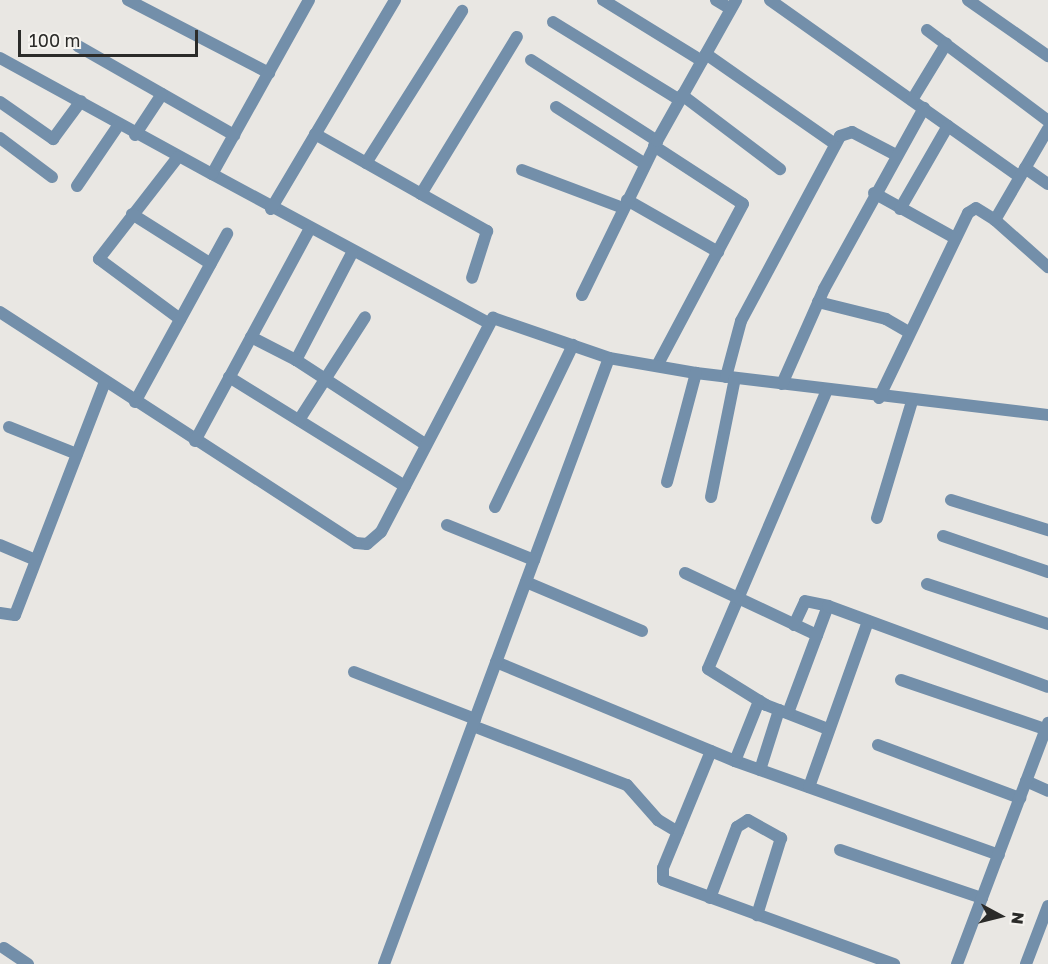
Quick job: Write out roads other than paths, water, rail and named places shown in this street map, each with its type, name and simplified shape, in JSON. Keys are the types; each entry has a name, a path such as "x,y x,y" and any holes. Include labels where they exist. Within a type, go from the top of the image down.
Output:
{"street":[{"path":"128,0 268,74"},
{"path":"212,174 309,0"},
{"path":"271,209 395,0"},
{"path":"603,0 704,57 835,144"},
{"path":"582,295 645,164 733,4 717,0"},
{"path":"770,0 948,126 1023,172 1048,184"},
{"path":"968,0 1048,56"},
{"path":"366,163 462,11"},
{"path":"553,22 681,98 780,169"},
{"path":"927,30 1048,121"},
{"path":"422,194 517,37"},
{"path":"912,100 946,44"},
{"path":"78,46 234,135"},
{"path":"531,60 742,200 718,252 657,366"},
{"path":"1,62 81,101 118,126 212,174 309,230 487,322 501,318 609,358 696,374 879,398 1048,414"},
{"path":"135,135 162,94"},
{"path":"0,102 53,139 81,101"},
{"path":"556,107 645,164"},
{"path":"782,384 818,302 874,193 924,108"},
{"path":"77,186 118,126"},
{"path":"900,209 948,126"},
{"path":"994,220 1048,129"},
{"path":"711,497 741,321 835,144 844,132 852,132 896,155"},
{"path":"315,134 487,231 472,278"},
{"path":"0,138 52,177"},
{"path":"178,157 100,253 101,263 180,319"},
{"path":"522,170 625,204 718,252"},
{"path":"874,193 952,237"},
{"path":"879,398 952,237 971,209 994,220 1048,267"},
{"path":"132,214 211,264"},
{"path":"195,441 309,230"},
{"path":"135,402 227,234"},
{"path":"296,360 352,253"},
{"path":"818,302 886,319 907,332"},
{"path":"0,312 195,441 356,543 367,544 381,532 487,322"},
{"path":"299,420 365,317"},
{"path":"251,337 296,360 425,444"},
{"path":"495,507 573,345"},
{"path":"384,964 609,358"},
{"path":"667,482 696,374"},
{"path":"230,377 405,486"},
{"path":"0,613 15,615 105,381"},
{"path":"827,390 708,669 759,701 828,729"},
{"path":"877,518 912,401"},
{"path":"9,427 77,454"},
{"path":"951,500 1048,530"},
{"path":"447,525 534,560"},
{"path":"943,536 1048,572"},
{"path":"0,545 35,560"},
{"path":"685,573 737,600 817,635"},
{"path":"526,582 642,631"},
{"path":"927,584 1048,624"},
{"path":"794,625 805,601 828,606 1048,687"},
{"path":"760,770 828,606"},
{"path":"809,787 868,621"},
{"path":"496,662 711,752 999,855"},
{"path":"354,672 627,785 658,820 678,832"},
{"path":"901,680 1047,727 957,964"},
{"path":"735,761 759,701"},
{"path":"878,745 1020,798"},
{"path":"711,752 678,832 663,880 894,964"},
{"path":"1026,782 1048,790"},
{"path":"710,898 737,827 748,820 780,838 757,915"},
{"path":"840,850 982,898"},
{"path":"1026,964 1048,906"},
{"path":"4,948 28,964"}]}
